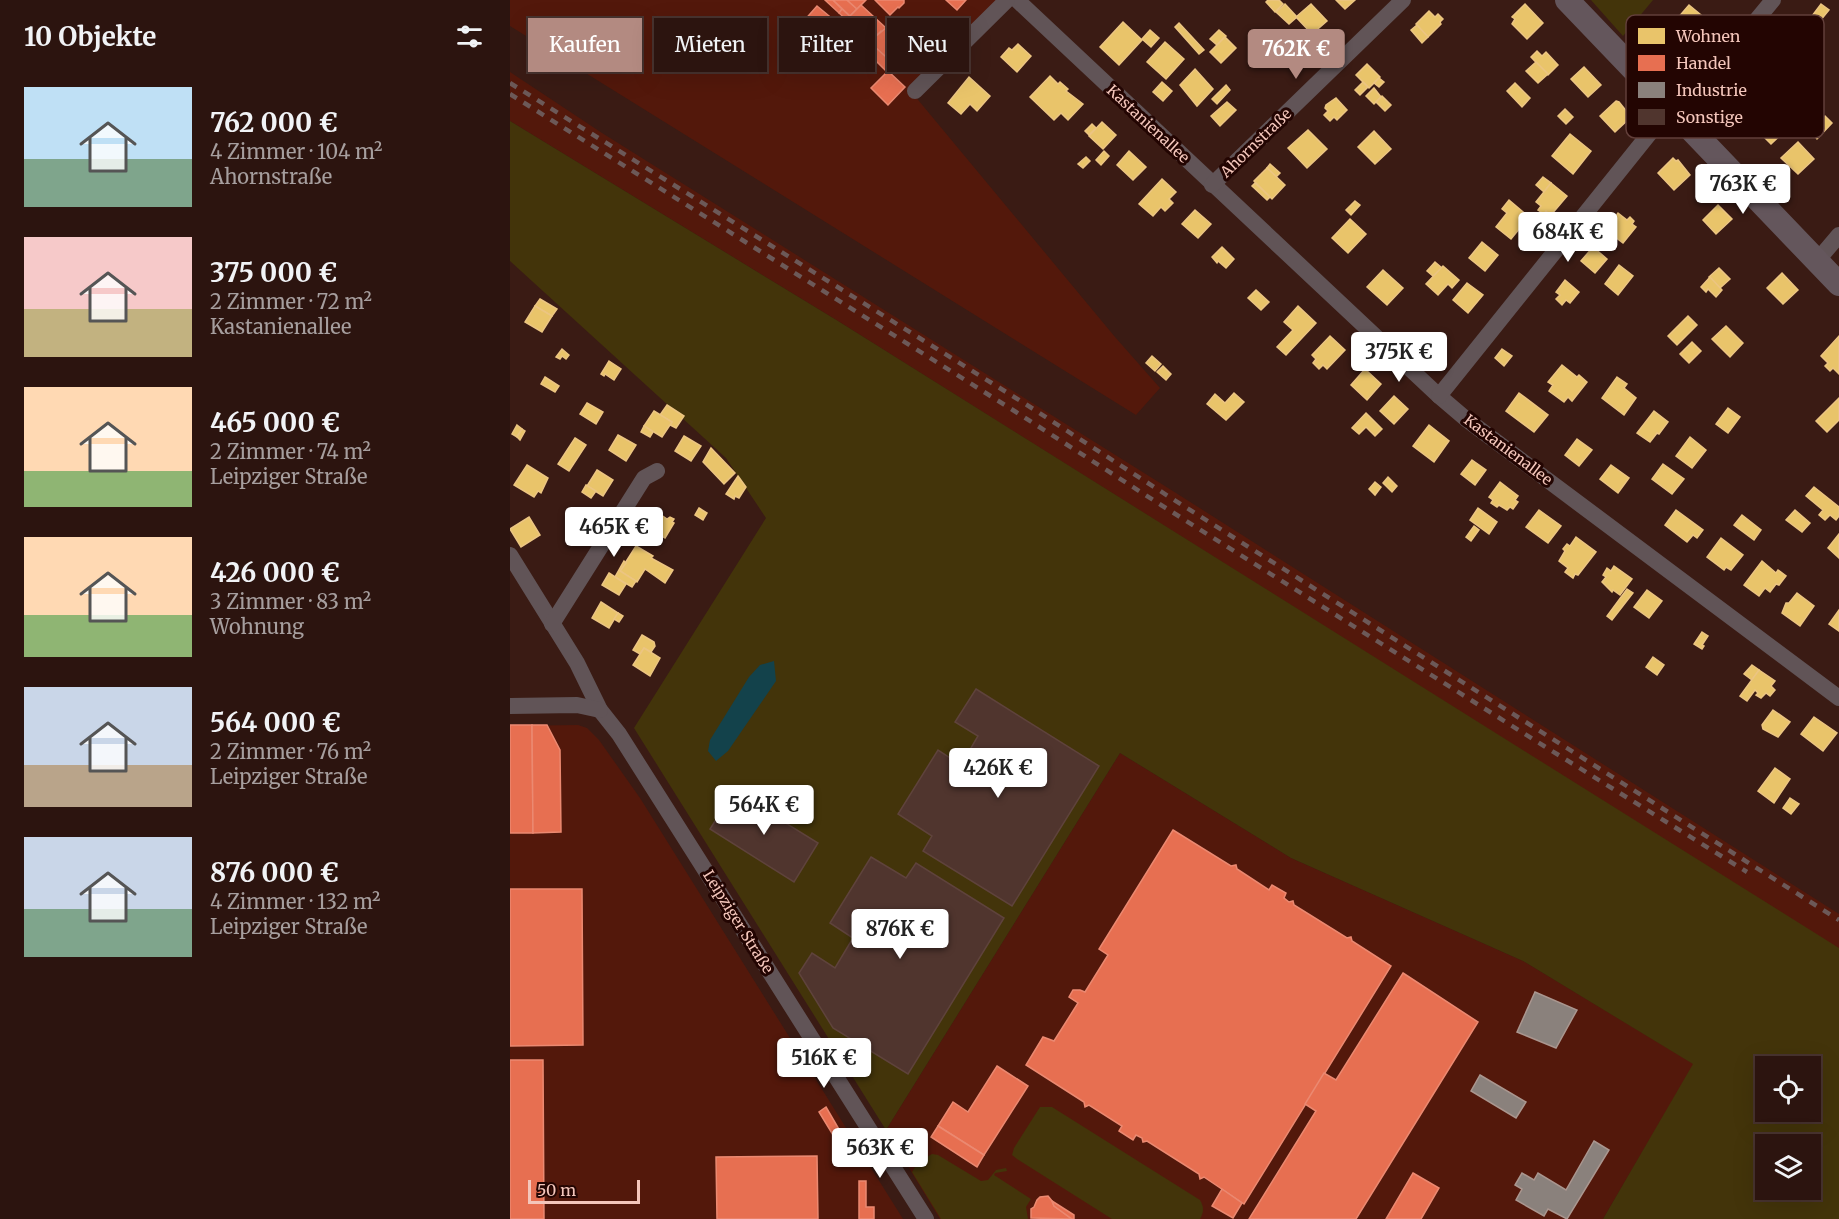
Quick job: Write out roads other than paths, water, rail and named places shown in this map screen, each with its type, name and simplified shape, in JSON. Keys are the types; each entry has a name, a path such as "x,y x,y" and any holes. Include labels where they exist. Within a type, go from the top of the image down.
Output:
{"street":[{"path":"915,91 1007,0"},
{"name":"Kastanienallee","path":"1017,0 1438,396 1839,698"},
{"name":"Ahornstraße","path":"1212,185 1403,0"},
{"path":"1567,0 1626,62"},
{"path":"1760,15 1773,0"},
{"path":"1438,396 1652,138"},
{"path":"1699,138 1839,284"},
{"path":"1816,261 1839,235"},
{"path":"552,624 644,478 657,471"},
{"name":"Leipziger Straße","path":"510,555 577,663 600,710 619,734 926,1219"},
{"path":"510,705 577,705 600,710"}],"water":[{"path":"774,661 776,681 728,751 716,761 708,751 710,740 749,677 760,665"}],"railway":[{"path":"510,83 1027,405 1839,920"},
{"path":"510,94 1747,872"}]}
